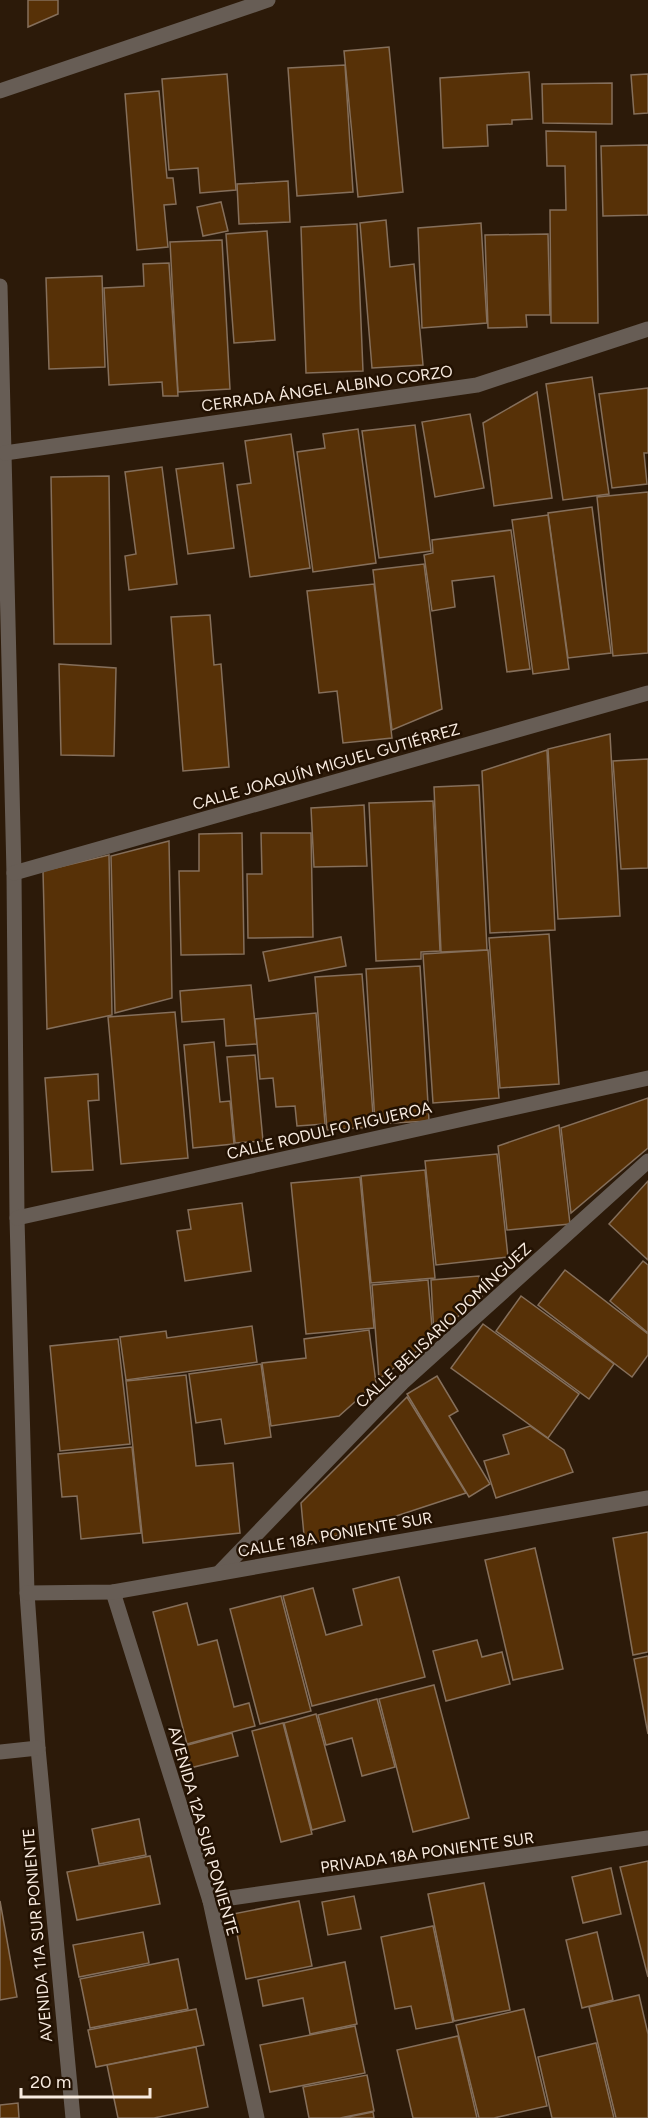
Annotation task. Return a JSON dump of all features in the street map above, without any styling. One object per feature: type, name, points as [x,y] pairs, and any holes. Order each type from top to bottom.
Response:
[{"type":"street","points":[[0,91],[268,0]]},
{"type":"street","name":"AVENIDA 11A SUR PONIENTE","points":[[0,286],[14,873],[17,1218],[27,1593],[38,1748],[73,2118]]},
{"type":"street","name":"CERRADA ÁNGEL ALBINO CORZO","points":[[5,453],[477,385],[648,328]]},
{"type":"street","name":"CALLE JOAQUÍN MIGUEL GUTIÉRREZ","points":[[14,873],[648,693]]},
{"type":"street","name":"CALLE RODULFO FIGUEROA","points":[[17,1218],[648,1078]]},
{"type":"street","name":"CALLE BELISARIO DOMÍNGUEZ","points":[[219,1573],[402,1383],[648,1161]]},
{"type":"street","name":"CALLE 18A PONIENTE SUR","points":[[27,1593],[113,1592],[648,1498]]},
{"type":"street","name":"AVENIDA 12A SUR PONIENTE","points":[[113,1592],[210,1901],[257,2118]]},
{"type":"street","points":[[0,1752],[38,1748]]},
{"type":"street","name":"PRIVADA 18A PONIENTE SUR","points":[[210,1901],[648,1838]]},
{"type":"building","points":[[28,0],[58,0],[58,14],[28,27]]},
{"type":"building","points":[[389,47],[403,192],[358,197],[344,51]]},
{"type":"building","points":[[345,65],[353,192],[297,196],[288,68]]},
{"type":"building","points":[[529,72],[532,119],[512,120],[512,124],[487,125],[488,146],[443,148],[440,78]]},
{"type":"building","points":[[227,74],[236,190],[200,193],[198,168],[169,170],[162,79]]},
{"type":"building","points":[[648,74],[648,113],[634,114],[631,75]]},
{"type":"building","points":[[612,83],[612,124],[543,123],[542,84]]},
{"type":"building","points":[[159,91],[167,178],[173,178],[176,204],[164,205],[168,247],[137,250],[125,94]]},
{"type":"building","points":[[546,131],[596,132],[598,323],[551,323],[550,210],[566,210],[565,166],[547,166]]},
{"type":"building","points":[[648,145],[648,215],[603,216],[601,146]]},
{"type":"building","points":[[288,181],[290,222],[239,224],[237,184]]},
{"type":"building","points":[[221,202],[228,231],[203,236],[197,207]]},
{"type":"building","points":[[386,220],[390,267],[414,264],[423,365],[372,368],[360,223]]},
{"type":"building","points":[[481,223],[487,323],[422,328],[418,228]]},
{"type":"building","points":[[357,224],[363,371],[306,373],[301,227]]},
{"type":"building","points":[[267,231],[275,340],[234,343],[226,234]]},
{"type":"building","points":[[548,234],[550,315],[526,315],[527,327],[488,328],[485,235]]},
{"type":"building","points":[[222,240],[230,389],[178,392],[170,242]]},
{"type":"building","points":[[169,263],[178,396],[163,396],[162,382],[109,385],[104,288],[144,286],[143,264]]},
{"type":"building","points":[[102,276],[105,367],[49,369],[46,278]]},
{"type":"building","points":[[592,377],[609,494],[563,500],[546,384]]},
{"type":"building","points":[[648,388],[648,453],[644,453],[647,484],[612,488],[599,394]]},
{"type":"building","points":[[537,392],[552,498],[494,506],[483,423]]},
{"type":"building","points":[[470,414],[484,488],[435,497],[422,422]]},
{"type":"building","points":[[415,425],[431,551],[379,558],[362,431]]},
{"type":"building","points":[[358,429],[376,563],[313,572],[297,452],[325,448],[323,434]]},
{"type":"building","points":[[291,434],[310,568],[250,577],[237,485],[251,483],[245,441]]},
{"type":"building","points":[[223,463],[234,548],[188,554],[176,469]]},
{"type":"building","points":[[162,467],[177,584],[129,590],[125,556],[136,554],[125,472]]},
{"type":"building","points":[[109,476],[111,644],[54,644],[51,477]]},
{"type":"building","points":[[648,492],[648,653],[613,656],[597,497]]},
{"type":"building","points":[[592,507],[611,653],[568,658],[548,513]]},
{"type":"building","points":[[548,515],[569,669],[533,674],[512,520]]},
{"type":"building","points":[[511,530],[530,669],[507,672],[494,576],[452,581],[455,607],[432,611],[424,555],[433,553],[432,540]]},
{"type":"building","points":[[424,564],[442,709],[392,730],[373,570]]},
{"type":"building","points":[[374,584],[392,738],[343,743],[337,691],[319,693],[307,591]]},
{"type":"building","points":[[210,615],[214,665],[221,664],[229,767],[183,771],[171,617]]},
{"type":"building","points":[[59,664],[116,668],[114,756],[61,755]]},
{"type":"building","points":[[610,734],[620,916],[558,919],[548,749]]},
{"type":"building","points":[[547,750],[555,930],[490,933],[482,771]]},
{"type":"building","points":[[648,759],[648,868],[621,869],[613,761]]},
{"type":"building","points":[[479,785],[487,950],[441,952],[434,787]]},
{"type":"building","points":[[433,801],[440,951],[421,952],[421,959],[376,961],[369,803]]},
{"type":"building","points":[[364,805],[367,866],[314,867],[311,808]]},
{"type":"building","points":[[242,833],[244,954],[181,955],[179,871],[199,871],[199,834]]},
{"type":"building","points":[[261,833],[311,833],[313,937],[248,938],[247,874],[262,874]]},
{"type":"building","points":[[169,841],[172,998],[115,1013],[111,856]]},
{"type":"building","points":[[109,855],[112,1015],[47,1029],[43,871]]},
{"type":"building","points":[[549,934],[559,1084],[500,1088],[489,938]]},
{"type":"building","points":[[341,937],[346,966],[269,981],[263,952]]},
{"type":"building","points":[[488,950],[499,1098],[433,1103],[423,954]]},
{"type":"building","points":[[420,966],[429,1121],[375,1124],[366,969]]},
{"type":"building","points":[[362,974],[374,1127],[327,1130],[315,977]]},
{"type":"building","points":[[251,985],[257,1044],[226,1046],[224,1019],[182,1022],[180,991]]},
{"type":"building","points":[[175,1012],[188,1158],[121,1164],[108,1017]]},
{"type":"building","points":[[316,1013],[325,1124],[297,1126],[295,1106],[276,1107],[273,1078],[260,1079],[255,1019]]},
{"type":"building","points":[[214,1042],[220,1102],[230,1101],[234,1144],[193,1148],[184,1045]]},
{"type":"building","points":[[255,1055],[263,1141],[235,1143],[227,1057]]},
{"type":"building","points":[[98,1074],[99,1100],[88,1101],[93,1170],[52,1172],[45,1078]]},
{"type":"building","points":[[648,1098],[648,1148],[571,1213],[561,1128]]},
{"type":"building","points":[[559,1125],[570,1224],[507,1230],[498,1146]]},
{"type":"building","points":[[497,1154],[508,1257],[436,1265],[425,1161]]},
{"type":"building","points":[[425,1170],[435,1278],[371,1283],[361,1176]]},
{"type":"building","points":[[360,1177],[374,1328],[306,1334],[291,1183]]},
{"type":"building","points":[[648,1181],[648,1260],[609,1224]]},
{"type":"building","points":[[242,1203],[251,1271],[185,1281],[177,1231],[191,1229],[188,1210]]},
{"type":"building","points":[[643,1261],[648,1265],[648,1333],[610,1301]]},
{"type":"building","points":[[565,1270],[648,1334],[648,1355],[632,1377],[538,1305]]},
{"type":"building","points":[[479,1276],[482,1297],[434,1336],[431,1280]]},
{"type":"building","points":[[428,1280],[433,1339],[379,1379],[372,1285]]},
{"type":"building","points":[[521,1296],[614,1364],[589,1399],[496,1331]]},
{"type":"building","points":[[483,1324],[579,1394],[548,1438],[451,1368]]},
{"type":"building","points":[[252,1326],[257,1362],[126,1380],[120,1337],[166,1331],[167,1338]]},
{"type":"building","points":[[369,1330],[376,1383],[339,1416],[271,1426],[262,1363],[306,1358],[304,1339]]},
{"type":"building","points":[[118,1339],[130,1444],[60,1451],[50,1346]]},
{"type":"building","points":[[261,1364],[271,1437],[225,1444],[221,1419],[196,1423],[189,1374]]},
{"type":"building","points":[[186,1375],[196,1466],[233,1463],[240,1533],[143,1543],[126,1381]]},
{"type":"building","points":[[437,1376],[458,1411],[449,1416],[490,1484],[469,1497],[407,1394]]},
{"type":"building","points":[[407,1397],[466,1493],[305,1546],[301,1503]]},
{"type":"building","points":[[530,1426],[564,1450],[573,1472],[496,1498],[484,1461],[509,1454],[503,1435]]},
{"type":"building","points":[[132,1447],[141,1533],[81,1539],[77,1496],[62,1497],[58,1454]]},
{"type":"building","points":[[648,1532],[648,1652],[633,1655],[613,1538]]},
{"type":"building","points":[[535,1548],[563,1669],[513,1680],[485,1560]]},
{"type":"building","points":[[399,1577],[425,1677],[312,1706],[283,1596],[313,1588],[326,1635],[362,1625],[353,1589]]},
{"type":"building","points":[[281,1596],[311,1711],[260,1724],[230,1609]]},
{"type":"building","points":[[187,1603],[198,1645],[217,1640],[234,1707],[249,1703],[255,1726],[187,1744],[153,1612]]},
{"type":"building","points":[[477,1640],[482,1657],[502,1652],[510,1684],[446,1701],[433,1651]]},
{"type":"building","points":[[648,1656],[648,1734],[634,1659]]},
{"type":"building","points":[[434,1685],[469,1818],[413,1832],[379,1699]]},
{"type":"building","points":[[377,1699],[395,1767],[362,1776],[352,1738],[326,1745],[318,1715]]},
{"type":"building","points":[[316,1714],[345,1821],[312,1830],[284,1723]]},
{"type":"building","points":[[283,1723],[312,1834],[281,1842],[252,1731]]},
{"type":"building","points":[[232,1733],[238,1756],[190,1768],[184,1746]]},
{"type":"building","points":[[139,1819],[146,1855],[99,1864],[92,1829]]},
{"type":"building","points":[[150,1856],[160,1904],[77,1920],[67,1872]]},
{"type":"building","points":[[648,1861],[648,1977],[620,1867]]},
{"type":"building","points":[[611,1868],[621,1914],[583,1923],[572,1877]]},
{"type":"building","points":[[484,1883],[510,2010],[454,2021],[428,1894]]},
{"type":"building","points":[[354,1896],[361,1929],[328,1935],[322,1902]]},
{"type":"building","points":[[0,1901],[17,1997],[0,2000]]},
{"type":"building","points":[[299,1901],[312,1966],[246,1979],[233,1914]]},
{"type":"building","points":[[433,1926],[453,2022],[416,2029],[411,2006],[395,2009],[381,1937]]},
{"type":"building","points":[[143,1932],[149,1963],[79,1977],[73,1945]]},
{"type":"building","points":[[597,1932],[613,2000],[582,2008],[566,1940]]},
{"type":"building","points":[[178,1959],[188,2009],[90,2028],[80,1979]]},
{"type":"building","points":[[345,1962],[357,2024],[310,2034],[303,1998],[263,2006],[258,1980]]},
{"type":"building","points":[[639,1995],[648,2034],[648,2118],[616,2118],[589,2007]]},
{"type":"building","points":[[196,2009],[204,2045],[96,2067],[88,2030]]},
{"type":"building","points":[[524,2009],[547,2106],[494,2118],[479,2118],[456,2025]]},
{"type":"building","points":[[355,2026],[365,2073],[270,2092],[260,2045]]},
{"type":"building","points":[[458,2036],[477,2118],[413,2118],[397,2050]]},
{"type":"building","points":[[596,2043],[614,2118],[552,2118],[538,2057]]},
{"type":"building","points":[[196,2047],[208,2107],[154,2118],[118,2118],[107,2065]]},
{"type":"building","points":[[367,2075],[374,2111],[340,2118],[309,2118],[303,2087]]},
{"type":"building","points":[[18,2103],[19,2118],[0,2118],[0,2105]]},
{"type":"building","points":[[373,2112],[374,2118],[343,2118]]}]
